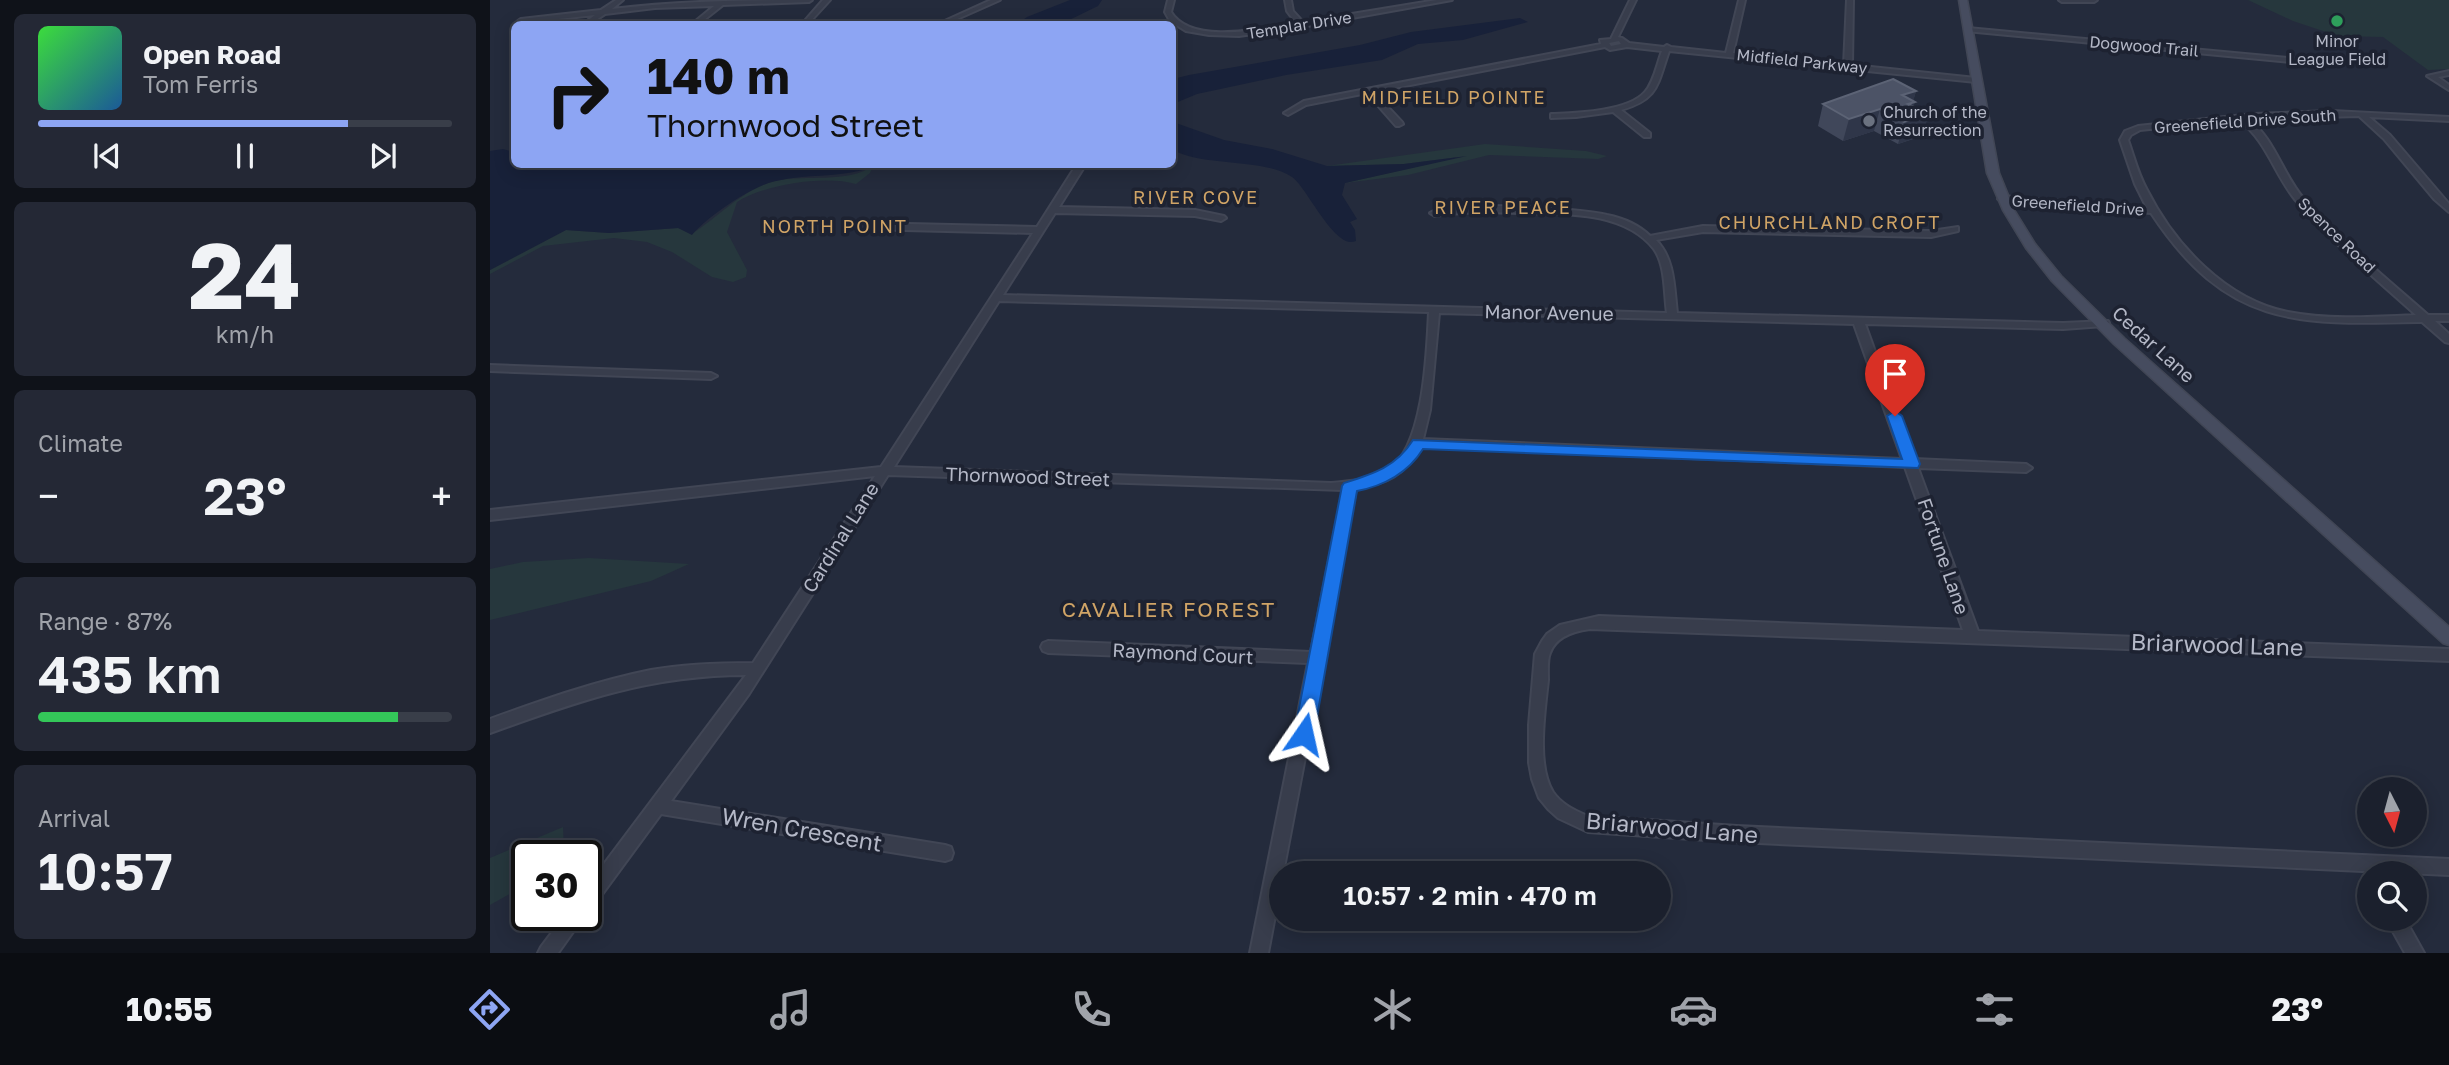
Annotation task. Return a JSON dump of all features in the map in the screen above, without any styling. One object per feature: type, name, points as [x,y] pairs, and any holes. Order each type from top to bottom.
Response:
[{"type":"main road","name":"Cedar Lane","points":[[1963,0],[1993,173],[2013,220],[2046,265],[2104,323],[2449,638]]},
{"type":"street","points":[[590,21],[620,0]]},
{"type":"street","points":[[521,21],[668,5],[809,0]]},
{"type":"street","points":[[808,21],[827,0]]},
{"type":"street","points":[[948,21],[997,0]]},
{"type":"street","points":[[1171,0],[1168,7],[1169,18],[1175,21]]},
{"type":"street","points":[[1288,0],[1290,11],[1302,26]]},
{"type":"street","points":[[1396,0],[1404,8]]},
{"type":"street","name":"Templar Drive","points":[[1186,27],[1239,34],[1302,26],[1449,0]]},
{"type":"street","points":[[1614,39],[1633,0]]},
{"type":"street","points":[[1730,54],[1742,0]]},
{"type":"street","points":[[1848,66],[1850,0]]},
{"type":"street","points":[[2062,0],[2094,0]]},
{"type":"street","points":[[699,21],[723,2]]},
{"type":"street","points":[[1176,22],[1186,27]]},
{"type":"street","points":[[1176,31],[1186,27]]},
{"type":"street","name":"Dogwood Trail","points":[[1968,30],[2321,63]]},
{"type":"street","points":[[1605,45],[1607,40],[1614,39],[1627,44]]},
{"type":"street","points":[[1287,113],[1304,103],[1368,90],[1605,45],[1617,48],[1627,44]]},
{"type":"street","name":"Midfield Parkway","points":[[1627,44],[1976,80]]},
{"type":"street","points":[[1554,116],[1633,104],[1650,93],[1667,47]]},
{"type":"street","points":[[2449,73],[2431,75],[2449,88]]},
{"type":"street","points":[[1368,90],[1399,124]]},
{"type":"street","points":[[1613,108],[1647,135]]},
{"type":"street","points":[[2362,114],[2394,140],[2417,174],[2449,209]]},
{"type":"street","name":"Greenefield Drive South","points":[[2154,211],[2141,190],[2124,140],[2128,133],[2152,126],[2242,118],[2362,114],[2449,119]]},
{"type":"street","name":"Spence Road","points":[[2242,118],[2264,136],[2280,174],[2303,203],[2449,340]]},
{"type":"street","name":"Cardinal Lane","points":[[602,881],[757,668],[1079,168]]},
{"type":"street","name":"Greenefield Drive","points":[[2002,199],[2154,211]]},
{"type":"street","points":[[1435,213],[1465,209],[1580,213],[1617,221],[1648,239],[1662,254],[1672,315]]},
{"type":"street","points":[[1051,210],[1195,213],[1221,218]]},
{"type":"street","points":[[2154,211],[2204,269],[2256,306],[2301,317],[2449,318]]},
{"type":"street","points":[[864,226],[1038,230]]},
{"type":"street","points":[[1648,239],[1703,229],[1931,234],[1955,229]]},
{"type":"street","name":"Manor Avenue","points":[[995,298],[2063,326],[2104,323]]},
{"type":"street","points":[[1434,310],[1419,443],[2026,468]]},
{"type":"street","name":"Fortune Lane","points":[[1858,320],[1972,635]]},
{"type":"street","points":[[490,368],[711,376]]},
{"type":"street","name":"Thornwood Street","points":[[490,515],[882,471],[1350,486],[1369,483],[1390,474],[1412,455],[1419,443]]},
{"type":"street","points":[[1259,953],[1319,658],[1350,486]]},
{"type":"street","name":"Briarwood Lane","points":[[2357,868],[1588,824],[1570,817],[1556,807],[1542,785],[1538,761],[1542,654],[1553,636],[1572,626],[1599,622],[2449,655]]},
{"type":"street","name":"Raymond Court","points":[[1048,647],[1319,658]]},
{"type":"street","points":[[490,726],[584,691],[646,675],[717,667],[757,668]]},
{"type":"street","name":"Wren Crescent","points":[[659,806],[945,853]]},
{"type":"street","name":"Briarwood Lane","points":[[2427,868],[2449,867]]},
{"type":"street","points":[[547,953],[564,931]]},
{"type":"street","points":[[2402,931],[2415,953]]},
{"type":"shaded area","points":[[2248,0],[2449,0],[2449,69],[2428,70],[2383,37],[2338,36],[2293,21]]},
{"type":"shaded area","points":[[1485,144],[1586,151],[1607,156],[1598,159],[1489,155],[1408,175],[1345,183],[1459,157],[1404,164],[1327,166]]},
{"type":"shaded area","points":[[872,168],[856,184],[828,180],[795,183],[763,190],[737,202],[727,232],[747,270],[746,277],[733,282],[712,277],[672,252],[647,242],[614,238],[543,246],[490,274],[490,270],[566,230],[609,233],[678,228],[693,233],[752,190],[763,185],[787,179],[838,177]]},
{"type":"shaded area","points":[[589,558],[689,564],[651,581],[490,620],[490,569],[523,562]]},
{"type":"shaded area","points":[[563,827],[564,840],[532,840]]},
{"type":"shaded area","points":[[511,849],[511,893],[490,905],[490,858]]},
{"type":"water","points":[[1070,0],[1102,0],[1098,6],[1067,21],[1021,21]]},
{"type":"water","points":[[1520,18],[1528,22],[1463,40],[1418,44],[1382,60],[1286,75],[1197,94],[1176,103],[1176,78],[1360,45],[1411,32]]},
{"type":"water","points":[[1176,123],[1224,140],[1272,149],[1327,166],[1404,164],[1467,156],[1345,183],[1342,195],[1357,219],[1350,222],[1355,230],[1356,241],[1348,242],[1330,228],[1292,177],[1266,167],[1176,151]]},
{"type":"water","points":[[503,149],[511,151],[511,168],[868,168],[766,184],[730,203],[692,235],[678,228],[609,233],[566,230],[490,270],[490,151]]},
{"type":"building","points":[[1893,79],[1916,91],[1902,95],[1915,102],[1908,104],[1929,114],[1904,122],[1880,109],[1849,119],[1823,104]]},
{"type":"place","name":"Minor League Field","points":[[2337,21]]},
{"type":"place","name":"Church of the Resurrection","points":[[1869,121]]},
{"type":"district","name":"MIDFIELD POINTE","points":[[1454,97]]},
{"type":"district","name":"RIVER COVE","points":[[1196,197]]},
{"type":"district","name":"RIVER PEACE","points":[[1503,207]]},
{"type":"district","name":"CHURCHLAND CROFT","points":[[1830,222]]},
{"type":"district","name":"NORTH POINT","points":[[835,226]]},
{"type":"district","name":"CAVALIER FOREST","points":[[1169,609]]},
{"type":"route","points":[[1304,734],[1350,486],[1369,483],[1390,474],[1412,455],[1419,443],[1531,450],[1912,464],[1895,416]]}]
